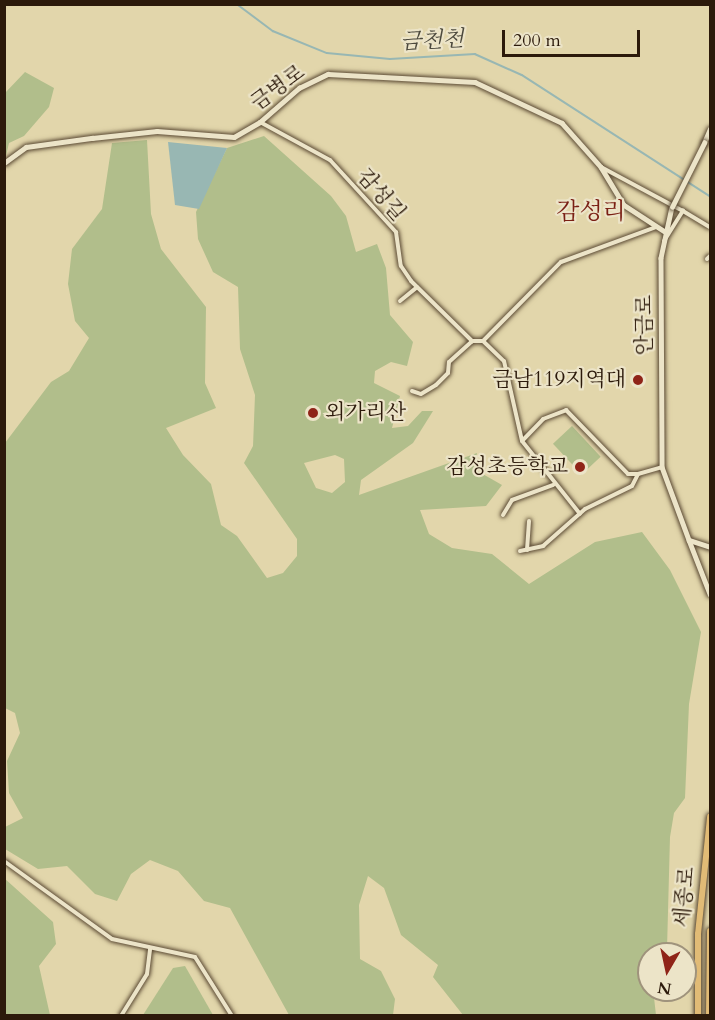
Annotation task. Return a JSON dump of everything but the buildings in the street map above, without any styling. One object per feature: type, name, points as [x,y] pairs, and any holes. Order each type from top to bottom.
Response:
[{"type":"highway","name":"세종로","points":[[698,1016],[698,934],[711,817]]},
{"type":"highway","name":"세종로","points":[[709,1016],[711,931]]},
{"type":"street","name":"금병로","points":[[4,163],[26,147],[157,131],[234,137],[260,123],[298,88],[328,74],[475,81],[562,123],[601,167],[624,205],[664,231]]},
{"type":"street","name":"감성길","points":[[260,123],[330,160],[396,232],[401,266],[417,288],[472,341]]},
{"type":"street","name":"안금로","points":[[711,129],[672,207],[664,231],[662,467],[711,594]]},
{"type":"street","points":[[601,167],[711,227]]},
{"type":"street","points":[[663,241],[674,232],[683,211]]},
{"type":"street","points":[[411,391],[421,394],[436,385],[448,373],[449,362],[472,341],[483,341],[561,262],[656,227]]},
{"type":"street","points":[[400,301],[417,288]]},
{"type":"street","points":[[483,341],[510,369],[522,441],[553,485],[580,513]]},
{"type":"street","points":[[522,441],[543,419],[566,410],[628,474],[638,474],[662,467]]},
{"type":"street","points":[[520,551],[543,546],[580,513],[623,492],[638,474]]},
{"type":"street","points":[[503,515],[512,500],[553,485]]},
{"type":"street","points":[[527,550],[529,521]]},
{"type":"street","points":[[689,540],[711,547]]},
{"type":"street","points":[[4,861],[46,896],[112,939],[195,957],[232,1016]]},
{"type":"street","points":[[121,1016],[147,974],[150,948]]},
{"type":"green space","points":[[25,72],[54,88],[49,107],[24,136],[9,143],[5,160],[5,93]]},
{"type":"green space","points":[[264,136],[331,196],[346,216],[356,252],[377,244],[386,268],[390,315],[413,342],[407,366],[391,362],[375,371],[374,383],[400,396],[392,428],[408,426],[422,411],[433,411],[413,443],[361,480],[359,495],[477,453],[474,469],[502,485],[486,506],[420,510],[429,534],[452,548],[492,554],[529,584],[595,542],[642,532],[670,570],[701,632],[689,704],[685,798],[674,813],[670,837],[667,942],[637,942],[637,1002],[655,1002],[656,1015],[463,1015],[433,977],[438,965],[401,935],[384,888],[368,876],[359,905],[360,959],[381,971],[395,999],[393,1015],[289,1015],[230,908],[204,901],[178,871],[150,860],[131,874],[117,901],[95,894],[67,866],[38,869],[5,849],[5,827],[23,818],[9,793],[7,761],[20,733],[15,713],[5,708],[5,443],[51,382],[69,371],[89,338],[75,321],[68,284],[72,249],[102,209],[112,143],[147,140],[151,214],[161,249],[206,307],[205,383],[216,408],[166,428],[183,455],[211,484],[221,525],[237,536],[267,578],[283,573],[297,556],[297,539],[244,463],[253,446],[255,395],[240,349],[238,287],[213,272],[198,239],[196,212],[227,148]],"holes":[[[335,455],[344,459],[345,482],[332,493],[316,488],[304,463]]]},
{"type":"green space","points":[[572,426],[601,457],[582,474],[553,444]]},
{"type":"green space","points":[[4,878],[53,922],[56,944],[39,966],[50,1015],[5,1015]]},
{"type":"green space","points":[[185,966],[213,1015],[143,1015],[173,968]]},
{"type":"water","points":[[168,142],[227,148],[199,209],[175,205]]},
{"type":"waterway","name":"금천천","points":[[237,4],[273,31],[327,53],[390,59],[475,54],[522,75],[710,196]]},
{"type":"place","name":"금남119지역대","points":[[638,380]]},
{"type":"place","name":"외가리산","points":[[313,413]]},
{"type":"place","name":"감성초등학교","points":[[580,467]]},
{"type":"district","name":"감성리","points":[[591,212]]}]
